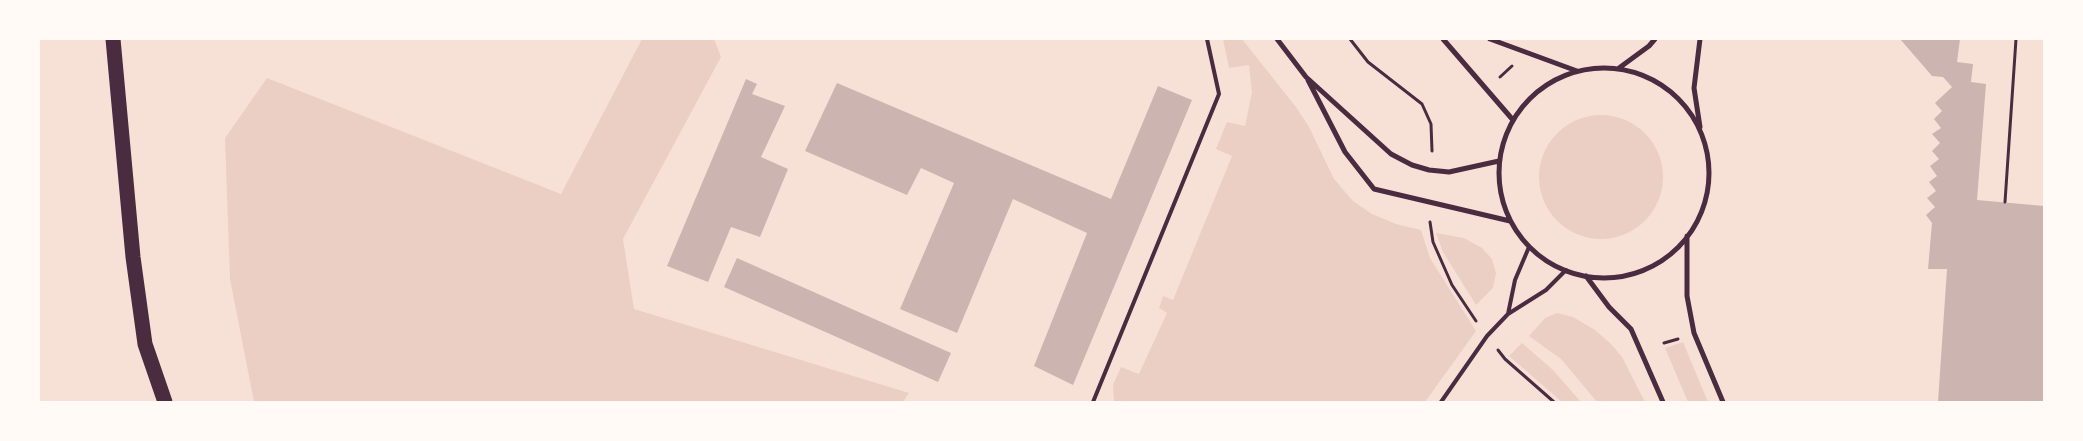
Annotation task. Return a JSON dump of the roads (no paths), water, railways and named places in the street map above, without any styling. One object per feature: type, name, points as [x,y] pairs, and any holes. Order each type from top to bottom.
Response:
[{"type":"highway","points":[[114,39],[133,257],[145,344],[164,402]]},
{"type":"street","points":[[1277,39],[1306,77],[1345,152],[1374,189],[1510,221]]},
{"type":"street","points":[[1443,39],[1513,120]]},
{"type":"street","points":[[1490,39],[1578,71]]},
{"type":"street","points":[[1618,69],[1649,46],[1655,39]]},
{"type":"street","points":[[1700,39],[1694,88],[1708,158],[1708,185],[1702,210],[1687,236],[1672,252],[1650,267],[1612,278],[1586,276],[1550,263],[1529,247],[1510,221],[1501,196],[1499,161],[1502,145],[1513,120],[1538,91],[1560,77],[1578,71],[1598,68],[1618,69],[1649,78],[1671,92],[1689,110],[1702,134]]},
{"type":"street","points":[[1306,77],[1391,154],[1412,165],[1429,170],[1449,172],[1499,161]]},
{"type":"street","points":[[1687,236],[1687,296],[1694,333],[1722,402]]},
{"type":"street","points":[[1586,276],[1609,307],[1631,329],[1663,402]]},
{"type":"lane","points":[[1092,402],[1220,94],[1207,39]]},
{"type":"lane","points":[[1508,314],[1515,280],[1529,247]]},
{"type":"lane","points":[[1441,402],[1487,336],[1508,314],[1546,290],[1566,270]]}]
